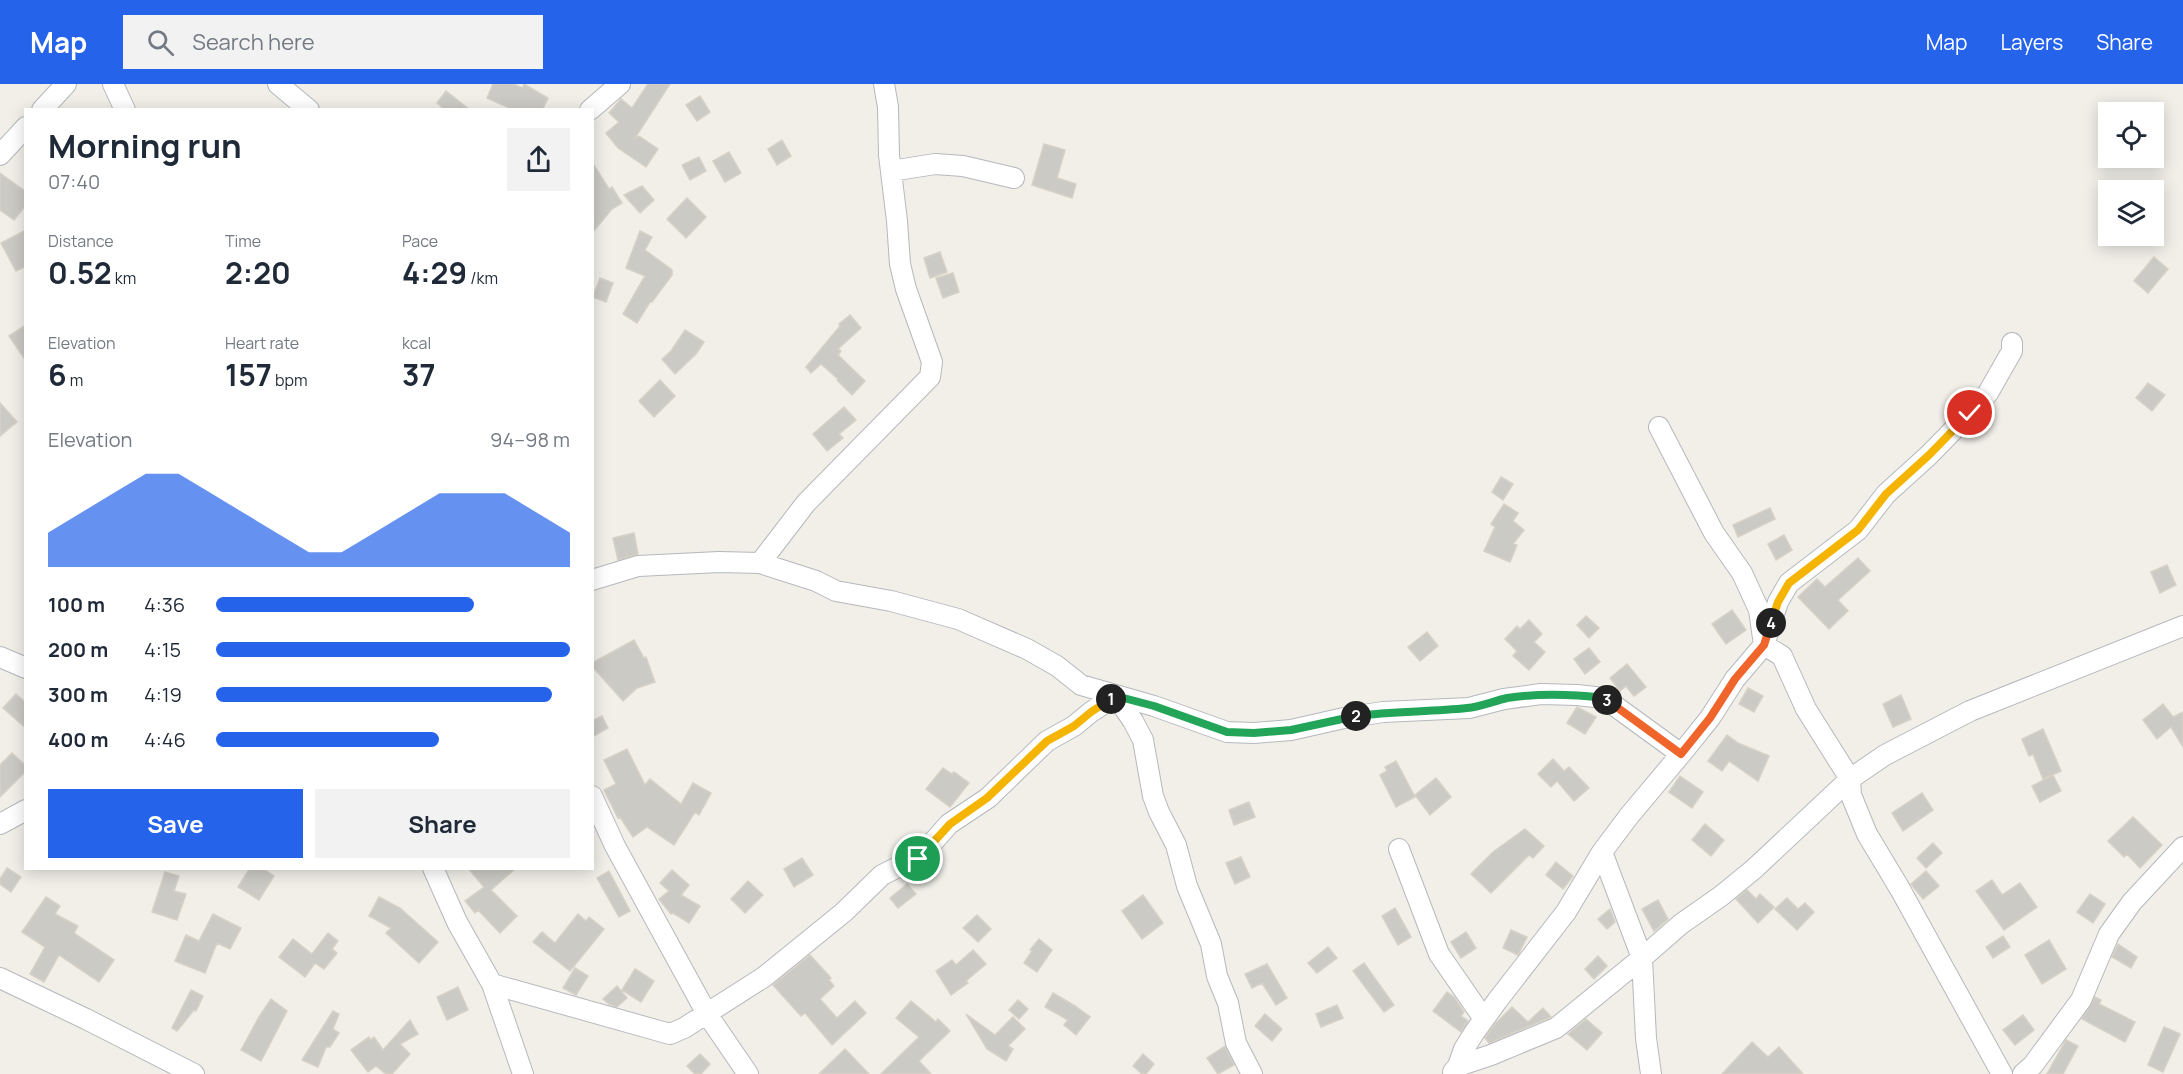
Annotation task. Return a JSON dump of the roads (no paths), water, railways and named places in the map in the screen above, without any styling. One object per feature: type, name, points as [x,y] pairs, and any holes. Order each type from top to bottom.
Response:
[{"type":"street","points":[[44,108],[66,84]]},
{"type":"street","points":[[113,84],[124,108]]},
{"type":"street","points":[[278,84],[307,108]]},
{"type":"street","points":[[592,108],[620,84]]},
{"type":"street","points":[[760,563],[806,503],[930,377],[932,362],[906,289],[900,264],[889,155],[888,107],[884,84]]},
{"type":"street","points":[[0,155],[24,130]]},
{"type":"street","points":[[891,171],[935,164],[963,166],[1014,178]]},
{"type":"street","points":[[1455,1070],[1464,1049],[1484,1019],[1566,912],[1602,852],[1710,718],[1735,679],[1764,645],[1778,602],[1789,583],[1858,530],[1886,494],[1970,413],[1988,393],[2012,351],[2012,343]]},
{"type":"street","points":[[1659,427],[1714,533],[1742,573],[1759,610],[1764,645]]},
{"type":"street","points":[[594,579],[638,566],[720,562],[760,563],[816,581],[836,591],[891,601],[958,619],[1035,653],[1057,666],[1081,685],[1154,706],[1227,732],[1254,733],[1314,726],[1344,718],[1383,712],[1469,708],[1504,699],[1541,694],[1577,695],[1604,698],[1681,754]]},
{"type":"street","points":[[1455,1070],[1556,1028],[1681,924],[1754,869],[1850,779],[1885,755],[1970,711],[2183,626]]},
{"type":"street","points":[[1764,645],[1782,656],[1806,709],[1850,779],[1851,795],[1867,834],[2002,1074]]},
{"type":"street","points":[[0,657],[24,667]]},
{"type":"street","points":[[492,984],[670,1034],[707,1014],[764,977],[844,912],[882,875],[900,866],[910,865],[918,859],[950,824],[987,798],[1047,741],[1074,726],[1116,696]]},
{"type":"street","points":[[1116,696],[1134,721],[1143,740],[1159,812],[1176,844],[1187,886],[1211,944],[1217,976],[1228,1003],[1236,1043],[1252,1074]]},
{"type":"street","points":[[594,800],[615,846],[707,1014],[748,1074]]},
{"type":"street","points":[[0,824],[24,811]]},
{"type":"street","points":[[2023,1074],[2033,1065],[2081,1000],[2109,934],[2132,902],[2183,847]]},
{"type":"street","points":[[1399,849],[1439,954],[1484,1019]]},
{"type":"street","points":[[1602,852],[1642,958],[1646,1038],[1651,1074]]},
{"type":"street","points":[[434,870],[457,922],[492,984],[524,1074]]},
{"type":"street","points":[[0,978],[194,1074]]}]
